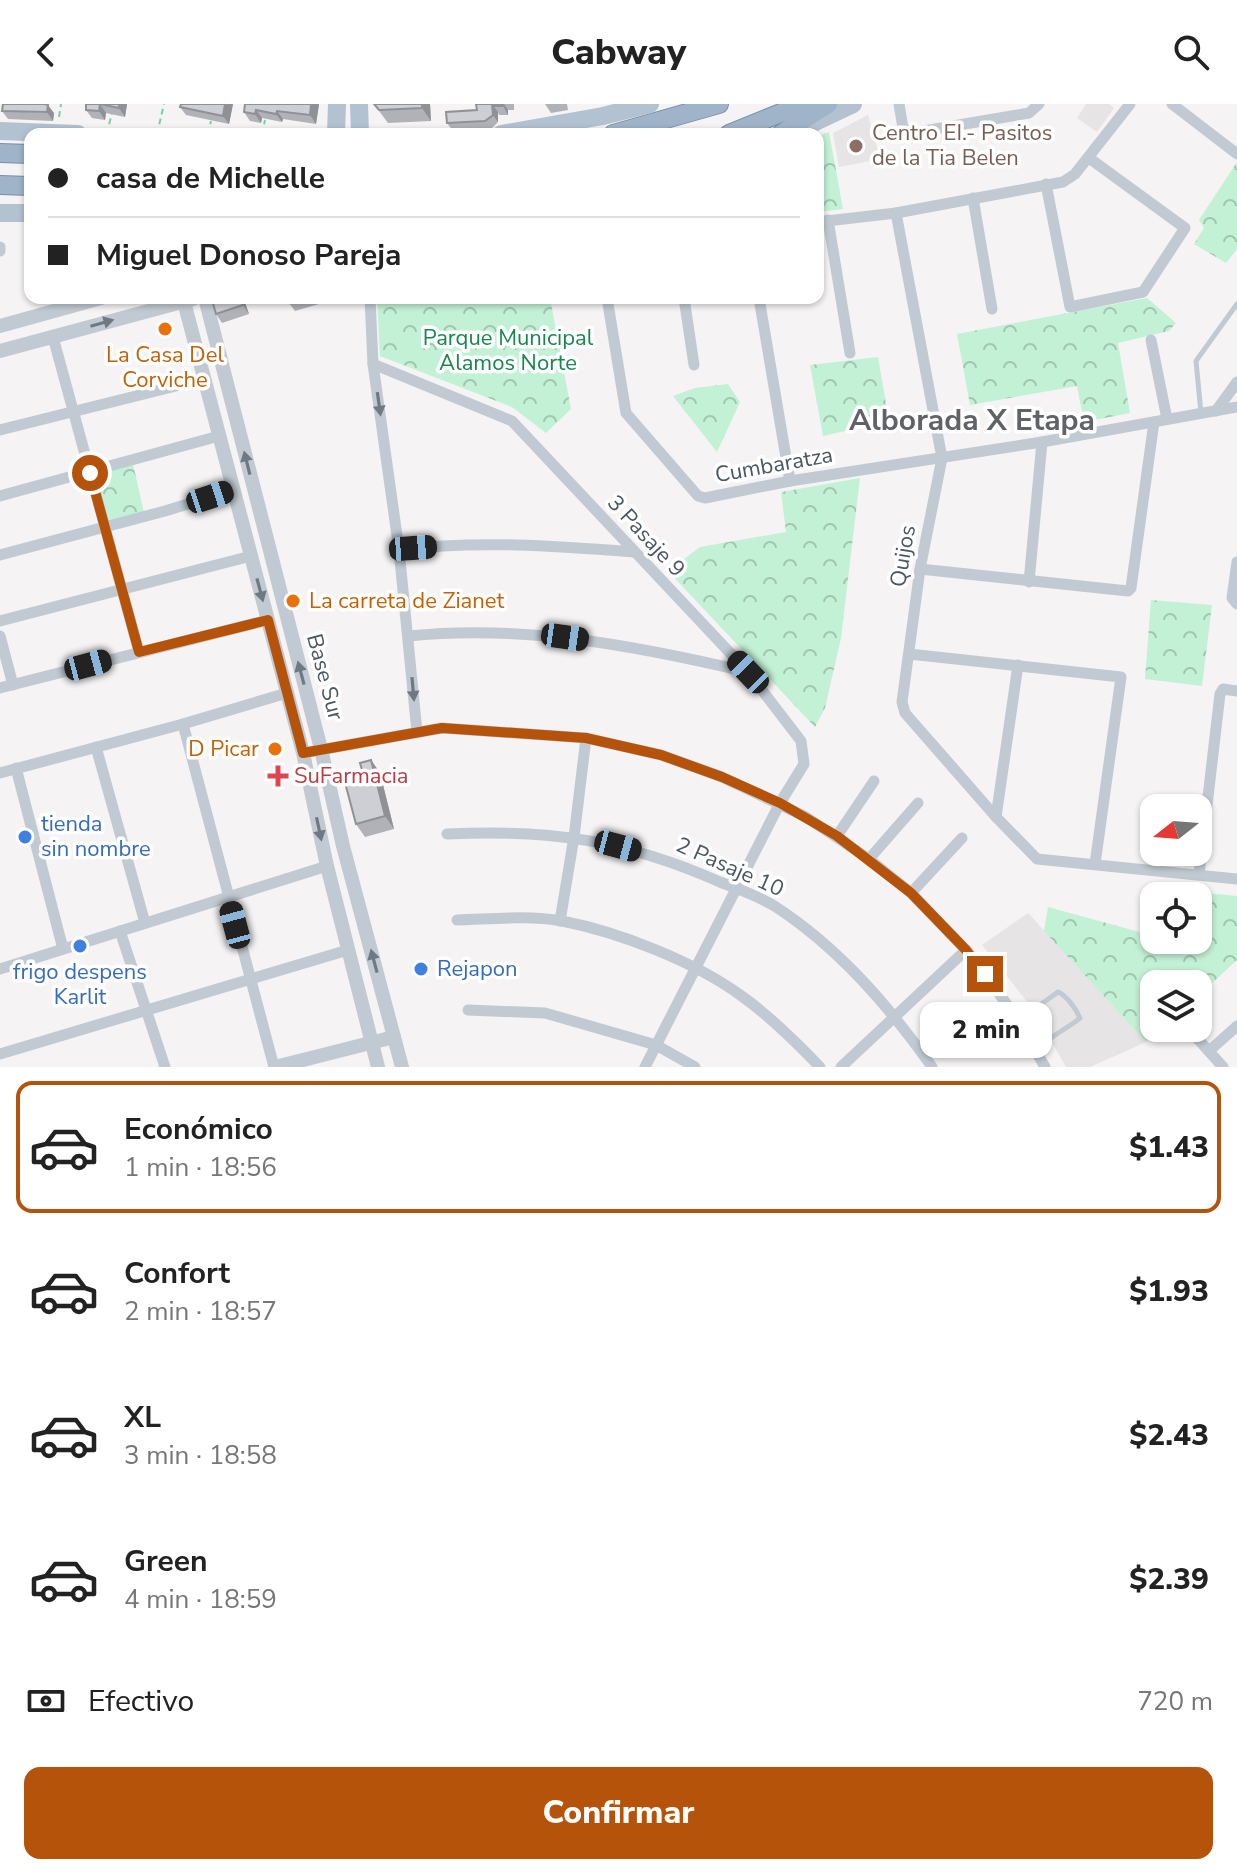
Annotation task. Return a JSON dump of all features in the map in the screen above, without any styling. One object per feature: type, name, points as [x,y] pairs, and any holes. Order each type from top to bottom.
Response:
[{"type":"highway","points":[[634,128],[719,104]]},
{"type":"highway","points":[[744,128],[803,104]]},
{"type":"highway","points":[[790,128],[828,104]]},
{"type":"highway","points":[[0,153],[24,154]]},
{"type":"highway","points":[[0,185],[24,186]]},
{"type":"main road","points":[[336,128],[337,104]]},
{"type":"main road","points":[[359,104],[360,128]]},
{"type":"main road","points":[[535,128],[650,104]]},
{"type":"main road","points":[[801,128],[853,104]]},
{"type":"main road","points":[[0,131],[24,132]]},
{"type":"main road","points":[[0,213],[24,213]]},
{"type":"street","points":[[899,104],[903,128],[912,133],[1029,113],[1039,104]]},
{"type":"street","points":[[824,221],[896,213],[1063,182],[1089,158],[1130,104]]},
{"type":"street","points":[[1172,104],[1237,154]]},
{"type":"street","points":[[1046,184],[1070,307],[1143,292],[1185,228],[1089,158]]},
{"type":"street","points":[[973,198],[992,309]]},
{"type":"street","name":"Quijos","points":[[896,213],[942,458],[920,569],[902,702],[905,713],[1037,859],[1095,864]]},
{"type":"street","points":[[824,226],[850,353]]},
{"type":"street","points":[[0,326],[79,304]]},
{"type":"street","points":[[0,351],[170,304]]},
{"type":"street","name":"Base Sur","points":[[189,304],[204,379],[303,753],[327,866],[371,1042],[373,1066]]},
{"type":"street","name":"Base Sur","points":[[207,304],[343,846],[401,1062]]},
{"type":"street","points":[[370,304],[373,364],[399,550],[417,732]]},
{"type":"street","name":"Cumbaratza","points":[[608,304],[626,413],[698,496],[705,498],[790,481],[1042,442],[1237,407]]},
{"type":"street","points":[[685,304],[694,365]]},
{"type":"street","points":[[760,304],[790,481]]},
{"type":"street","points":[[53,337],[139,652]]},
{"type":"street","points":[[1151,340],[1167,419]]},
{"type":"street","name":"3 Pasaje 9","points":[[373,364],[512,421],[748,672],[801,741],[804,764],[780,803],[645,1067]]},
{"type":"street","points":[[0,430],[204,379]]},
{"type":"street","points":[[1216,411],[1237,382]]},
{"type":"street","points":[[920,569],[1128,591],[1131,588],[1154,422]]},
{"type":"street","points":[[0,496],[219,436]]},
{"type":"street","points":[[1029,582],[1042,442]]},
{"type":"street","points":[[0,555],[233,490]]},
{"type":"street","points":[[399,550],[460,545],[517,545],[634,552]]},
{"type":"street","points":[[0,621],[251,556]]},
{"type":"street","points":[[1236,603],[1232,598],[1237,562]]},
{"type":"street","points":[[0,688],[268,620]]},
{"type":"street","points":[[409,636],[536,633],[621,646],[748,672]]},
{"type":"street","points":[[0,636],[13,685]]},
{"type":"street","points":[[909,654],[1121,677],[1095,864],[1237,879]]},
{"type":"street","points":[[996,817],[1018,665]]},
{"type":"street","points":[[1199,874],[1221,691],[1237,691]]},
{"type":"street","points":[[0,773],[287,693]]},
{"type":"street","points":[[183,724],[274,1067],[394,1037]]},
{"type":"street","points":[[303,753],[442,728],[586,738],[661,755],[722,777],[780,803],[837,836],[911,893],[966,950],[1018,1020],[1045,1067]]},
{"type":"street","points":[[560,921],[586,738]]},
{"type":"street","points":[[96,747],[145,923]]},
{"type":"street","points":[[16,768],[63,949]]},
{"type":"street","points":[[837,836],[874,781]]},
{"type":"street","points":[[869,859],[918,803]]},
{"type":"street","name":"2 Pasaje 10","points":[[447,834],[493,832],[574,837],[675,862],[773,905],[806,929],[857,974],[896,1016],[932,1067]]},
{"type":"street","points":[[911,893],[962,838]]},
{"type":"street","points":[[0,969],[327,866]]},
{"type":"street","points":[[457,920],[512,918],[560,921],[638,944],[697,969],[742,996],[788,1034],[820,1067]]},
{"type":"street","points":[[120,931],[165,1067]]},
{"type":"street","points":[[0,1054],[348,950]]},
{"type":"street","points":[[841,1067],[966,950]]},
{"type":"street","points":[[468,1010],[545,1013],[656,1045],[695,1067]]},
{"type":"street","points":[[1209,1051],[1237,1026]]},
{"type":"street","points":[[1201,1042],[1223,1067]]},
{"type":"street","points":[[373,1066],[401,1062]]},
{"type":"lane","points":[[1201,413],[1196,361],[1237,304]]},
{"type":"lane","points":[[1018,1020],[1058,992],[1079,1014],[1080,1018],[1075,1022],[1034,1049]]},
{"type":"path","points":[[108,128],[113,104]]},
{"type":"path","points":[[158,128],[164,104]]},
{"type":"path","points":[[263,128],[266,116]]},
{"type":"path","points":[[210,128],[212,119]]},
{"type":"shaded area","points":[[1086,104],[1109,104],[1114,108],[1097,132],[1077,118]]},
{"type":"shaded area","name":"Centro EI.- Pasitos de la Tia Belen","points":[[868,115],[880,159],[839,167],[833,133]]},
{"type":"shaded area","points":[[1028,913],[1140,1035],[1140,1042],[1146,1042],[1090,1067],[1066,1067],[1032,1008],[982,945]]},
{"type":"green space","points":[[829,132],[843,209],[824,211],[824,134]]},
{"type":"green space","points":[[1237,162],[1237,249],[1226,263],[1194,244],[1204,228],[1199,220]]},
{"type":"green space","points":[[1147,298],[1176,323],[1169,331],[1118,343],[1130,413],[1084,422],[1077,386],[970,405],[957,334]]},
{"type":"green space","name":"Parque Municipal Alamos Norte","points":[[377,304],[551,304],[571,409],[546,433],[512,407],[380,356]]},
{"type":"green space","points":[[878,357],[889,421],[823,436],[810,365]]},
{"type":"green space","points":[[728,384],[740,402],[717,452],[673,396],[695,388]]},
{"type":"green space","points":[[133,464],[145,517],[108,525],[94,472]]},
{"type":"green space","points":[[860,478],[841,638],[825,708],[815,727],[668,571],[700,547],[786,532],[781,492]]},
{"type":"green space","points":[[1151,600],[1212,605],[1202,686],[1145,679]]},
{"type":"green space","points":[[1212,894],[1237,896],[1237,960],[1212,983],[1212,970],[1140,970],[1140,1035],[1044,931],[1048,907],[1140,932],[1140,954],[1212,954]]},
{"type":"building","points":[[3,104],[48,105],[47,112],[2,111]]},
{"type":"building","points":[[86,104],[100,104],[99,111],[86,110]]},
{"type":"building","points":[[181,104],[225,104],[223,116],[180,107]]},
{"type":"building","points":[[245,104],[311,104],[310,115],[256,110],[255,114],[244,112]]},
{"type":"building","points":[[374,104],[422,104],[422,108],[379,110]]},
{"type":"building","points":[[476,104],[492,104],[493,115],[485,121],[447,123],[446,112],[477,110]]},
{"type":"building","points":[[213,304],[243,305],[216,314]]},
{"type":"building","points":[[371,760],[385,816],[356,824],[343,775],[362,770],[360,763]]},
{"type":"place","name":"Centro EI.- Pasitos de la Tia Belen","points":[[856,146]]},
{"type":"place","name":"La Casa Del Corviche","points":[[165,329]]},
{"type":"place","name":"La carreta de Zianet","points":[[293,601]]},
{"type":"place","name":"D Picar","points":[[275,749]]},
{"type":"place","name":"SuFarmacia","points":[[278,776]]},
{"type":"place","name":"tienda sin nombre","points":[[25,837]]},
{"type":"place","name":"frigo despens Karlit","points":[[80,946]]},
{"type":"place","name":"Rejapon","points":[[421,969]]},
{"type":"district","name":"Alborada X Etapa","points":[[972,420]]},
{"type":"route","points":[[90,473],[139,652],[268,620],[303,753],[442,728],[586,738],[661,755],[722,777],[780,803],[837,836],[911,893],[985,974]]}]
